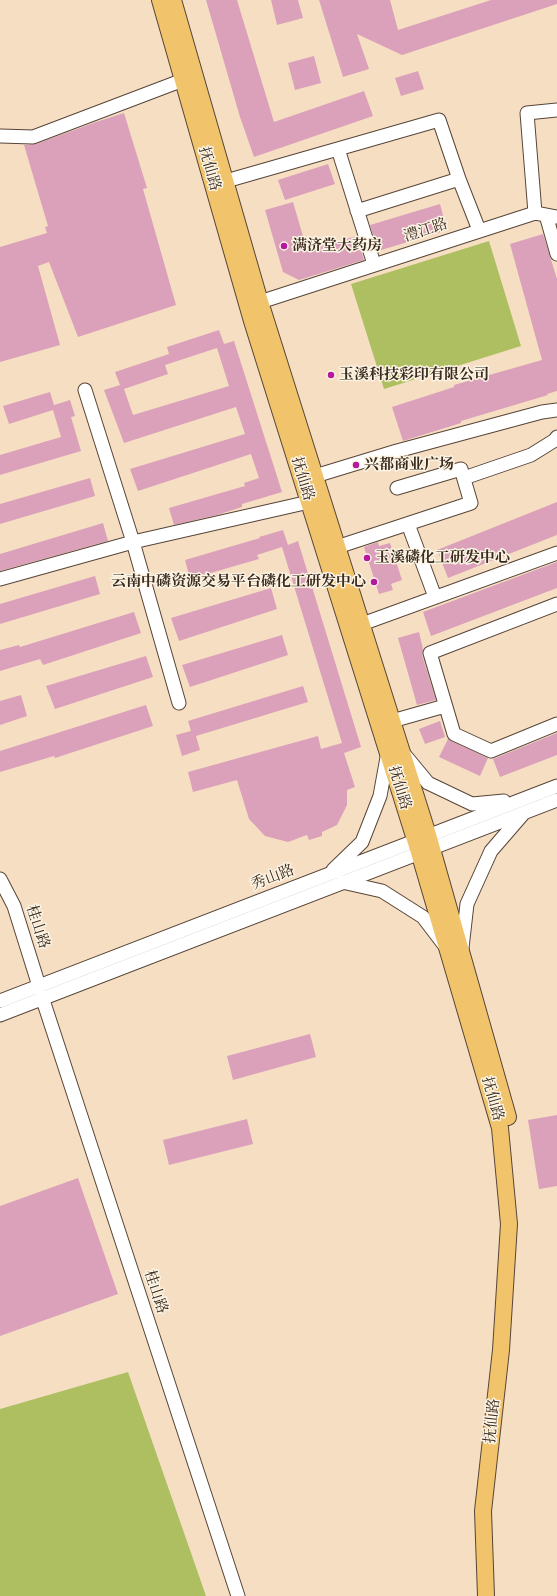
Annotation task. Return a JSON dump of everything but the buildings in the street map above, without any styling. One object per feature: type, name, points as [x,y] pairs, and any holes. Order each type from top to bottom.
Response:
[{"type":"main road","name":"抚仙路","points":[[160,0],[226,181],[260,302],[392,721],[395,752]]},
{"type":"main road","name":"抚仙路","points":[[173,0],[189,78],[252,321],[309,502],[395,752],[424,844],[455,951],[511,1126],[520,1224],[512,1351],[494,1511],[497,1596]]},
{"type":"main road","name":"抚仙路","points":[[455,951],[500,1128],[509,1224],[501,1350],[483,1511],[486,1596]]},
{"type":"street","points":[[0,136],[33,137],[189,78]]},
{"type":"street","points":[[557,110],[527,113],[546,215],[557,254]]},
{"type":"street","points":[[226,181],[439,120],[459,179],[479,230]]},
{"type":"street","points":[[338,150],[374,264]]},
{"type":"street","points":[[357,211],[459,179]]},
{"type":"street","name":"澧江路","points":[[260,302],[479,230],[546,215]]},
{"type":"street","points":[[85,390],[133,542],[180,703]]},
{"type":"street","points":[[315,476],[404,449],[542,412],[557,410]]},
{"type":"street","points":[[464,478],[531,455],[556,440]]},
{"type":"street","points":[[337,547],[471,503],[461,469],[397,488]]},
{"type":"street","points":[[0,579],[133,542],[309,502]]},
{"type":"street","points":[[408,524],[436,597]]},
{"type":"street","points":[[362,624],[557,553]]},
{"type":"street","points":[[557,604],[430,653],[454,734],[491,751],[557,724]]},
{"type":"street","points":[[392,721],[445,706]]},
{"type":"street","points":[[329,874],[362,842],[395,752],[428,783],[472,804],[518,800]]},
{"type":"street","name":"秀山路","points":[[0,1001],[40,992],[342,882],[518,800],[557,786]]},
{"type":"street","name":"秀山路","points":[[0,1015],[40,992],[329,874],[525,812],[557,800]]},
{"type":"street","points":[[455,951],[467,904],[491,851],[525,812]]},
{"type":"street","name":"桂山路","points":[[0,879],[14,906],[40,992],[238,1596]]},
{"type":"street","points":[[342,882],[382,892],[423,917],[455,951]]},
{"type":"green space","points":[[489,241],[521,346],[384,389],[351,284]]},
{"type":"green space","points":[[128,1372],[206,1596],[0,1596],[0,1409]]},
{"type":"place","name":"满济堂大药房","points":[[284,246]]},
{"type":"place","name":"玉溪科技彩印有限公司","points":[[331,375]]},
{"type":"place","name":"兴都商业广场","points":[[356,465]]},
{"type":"place","name":"玉溪磷化工研发中心","points":[[367,558]]},
{"type":"place","name":"云南中磷资源交易平台磷化工研发中心","points":[[374,582]]}]
